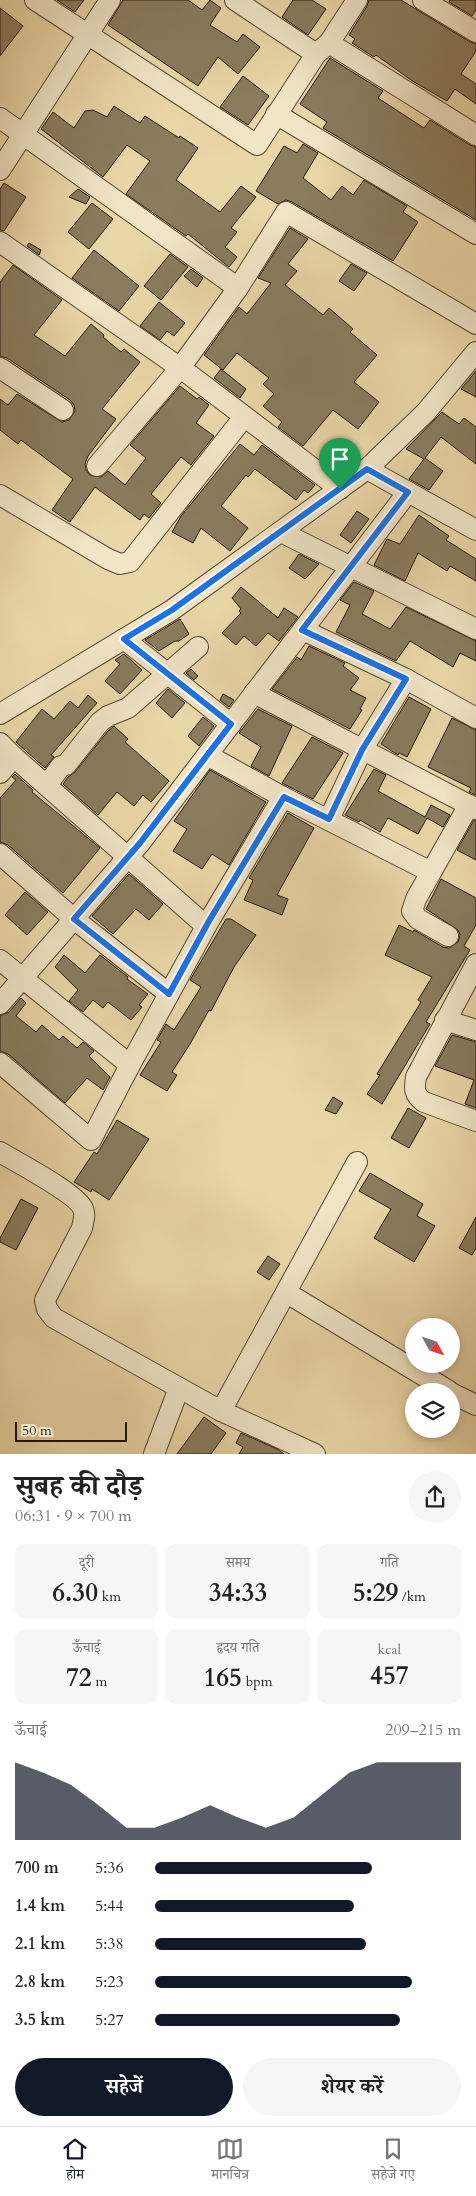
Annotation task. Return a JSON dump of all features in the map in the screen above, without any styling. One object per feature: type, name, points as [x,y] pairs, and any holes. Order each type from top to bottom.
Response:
[{"type":"street","points":[[35,0],[257,145],[276,114],[356,0]]},
{"type":"street","points":[[0,170],[22,133],[110,0]]},
{"type":"street","points":[[234,0],[476,135]]},
{"type":"street","points":[[423,0],[476,32]]},
{"type":"street","points":[[276,114],[476,234]]},
{"type":"street","points":[[0,118],[238,288]]},
{"type":"street","points":[[97,466],[180,368],[238,288],[286,212],[476,324]]},
{"type":"street","points":[[0,242],[180,368],[340,489]]},
{"type":"street","points":[[0,714],[172,610],[367,469],[426,412],[476,352]]},
{"type":"street","points":[[0,368],[63,410]]},
{"type":"street","points":[[0,495],[108,559],[120,564],[130,562],[244,417]]},
{"type":"street","points":[[367,469],[476,530]]},
{"type":"street","points":[[0,1004],[127,858],[408,492]]},
{"type":"street","points":[[280,532],[476,629]]},
{"type":"street","points":[[302,630],[406,679],[476,718]]},
{"type":"street","points":[[124,639],[231,724]]},
{"type":"street","points":[[47,785],[61,766],[66,765],[82,748],[86,738],[100,722],[108,716],[128,708],[198,647]]},
{"type":"street","points":[[329,819],[362,750],[406,679]]},
{"type":"street","points":[[254,693],[472,807],[431,872],[412,910],[418,919],[448,936]]},
{"type":"street","points":[[0,773],[7,750],[206,926]]},
{"type":"street","points":[[207,755],[284,797],[431,872]]},
{"type":"street","points":[[0,1063],[91,1140],[206,926],[284,797]]},
{"type":"street","points":[[0,854],[74,919],[169,994]]},
{"type":"street","points":[[0,960],[130,1065]]},
{"type":"street","points":[[476,964],[416,1077],[414,1088],[417,1097],[424,1102],[476,1121]]},
{"type":"street","points":[[446,1020],[476,1030]]},
{"type":"street","points":[[0,1152],[76,1199],[83,1208],[82,1228],[45,1300],[49,1313],[54,1318],[221,1411],[315,1454]]},
{"type":"street","points":[[221,1411],[357,1162]]},
{"type":"street","points":[[286,1293],[435,1383]]},
{"type":"street","points":[[154,1454],[179,1388]]},
{"type":"street","points":[[460,1397],[476,1405]]},
{"type":"building","points":[[57,0],[84,0],[75,12]]},
{"type":"building","points":[[123,0],[188,0],[202,10],[210,0],[221,8],[210,25],[237,42],[243,34],[260,47],[238,74],[218,57],[198,86],[108,25]]},
{"type":"building","points":[[293,0],[312,0],[326,9],[308,35],[282,17]]},
{"type":"building","points":[[369,0],[401,0],[476,44],[476,51],[461,74],[476,84],[476,104],[455,89],[447,101],[414,82],[376,55],[374,57],[352,43],[355,39],[349,35]]},
{"type":"building","points":[[450,0],[476,0],[476,10],[472,16],[449,2]]},
{"type":"building","points":[[0,8],[23,26],[0,56]]},
{"type":"building","points":[[330,58],[383,91],[378,98],[424,128],[430,120],[476,147],[476,220],[323,128],[327,122],[300,104]]},
{"type":"building","points":[[243,76],[269,96],[248,125],[220,107]]},
{"type":"building","points":[[114,106],[140,123],[145,116],[198,148],[176,180],[220,212],[241,186],[256,197],[231,228],[237,232],[225,247],[237,257],[229,267],[188,234],[186,236],[126,194],[150,161],[127,145],[103,177],[41,129],[53,112],[74,128],[85,111],[93,110],[107,117]]},
{"type":"building","points":[[303,144],[318,153],[303,178],[331,200],[342,186],[353,195],[364,180],[407,206],[403,212],[418,222],[393,261],[292,202],[286,200],[278,204],[256,191],[284,146],[297,153]]},
{"type":"building","points":[[4,183],[26,197],[4,231],[0,230],[0,189]]},
{"type":"building","points":[[78,189],[90,197],[86,204],[69,197]]},
{"type":"building","points":[[92,203],[113,219],[89,249],[68,232]]},
{"type":"building","points":[[290,228],[308,239],[288,264],[297,271],[285,285],[323,315],[329,308],[353,329],[350,332],[377,355],[354,382],[379,402],[358,429],[333,410],[303,446],[278,427],[282,422],[263,406],[274,394],[263,384],[269,378],[237,353],[223,370],[204,355],[239,307],[247,314],[271,283],[258,278]]},
{"type":"building","points":[[29,243],[41,250],[39,255],[27,246]]},
{"type":"building","points":[[94,250],[139,286],[119,311],[72,278]]},
{"type":"building","points":[[170,254],[188,267],[161,300],[144,286]]},
{"type":"building","points":[[351,264],[367,273],[354,291],[339,281]]},
{"type":"building","points":[[13,265],[62,300],[34,335],[65,356],[91,324],[121,352],[124,349],[140,362],[102,409],[116,419],[88,456],[85,464],[86,470],[90,475],[101,477],[108,471],[125,485],[146,458],[130,445],[180,386],[197,399],[199,397],[209,405],[196,423],[214,436],[191,465],[181,457],[151,494],[161,503],[149,518],[144,514],[140,520],[95,487],[70,522],[52,510],[73,479],[21,440],[18,444],[0,430],[0,399],[8,405],[17,394],[62,422],[69,420],[75,411],[74,405],[70,400],[7,358],[0,356],[0,282]]},
{"type":"building","points":[[191,269],[203,278],[197,287],[184,276]]},
{"type":"building","points":[[159,302],[185,323],[174,336],[167,331],[160,340],[140,326]]},
{"type":"building","points":[[221,369],[246,389],[240,398],[214,378]]},
{"type":"building","points":[[476,371],[476,397],[461,389]]},
{"type":"building","points":[[442,412],[459,424],[464,418],[476,427],[476,464],[441,437],[425,458],[443,471],[429,490],[409,479],[424,459],[406,449]]},
{"type":"building","points":[[240,444],[254,455],[262,445],[315,485],[308,493],[304,490],[296,500],[255,469],[248,477],[246,475],[221,506],[248,528],[230,551],[201,528],[193,543],[172,532],[181,516]]},
{"type":"building","points":[[357,511],[369,519],[351,543],[340,535]]},
{"type":"building","points":[[419,515],[449,536],[446,540],[476,559],[476,581],[450,566],[447,571],[418,553],[405,581],[374,565],[387,539],[400,544]]},
{"type":"building","points":[[299,554],[319,564],[305,579],[289,568]]},
{"type":"building","points":[[354,582],[374,591],[362,614],[390,629],[406,607],[476,641],[476,661],[460,653],[453,667],[410,641],[396,661],[336,632],[350,605],[340,600]]},
{"type":"building","points":[[241,587],[278,618],[284,608],[298,617],[279,641],[268,633],[256,646],[244,636],[236,645],[222,633],[241,613],[239,611],[241,609],[232,598]]},
{"type":"building","points":[[180,619],[189,634],[179,641],[175,641],[159,651],[145,640]]},
{"type":"building","points":[[309,646],[345,663],[343,666],[359,678],[350,690],[366,698],[360,709],[362,710],[350,729],[272,689],[297,657],[301,660]]},
{"type":"building","points":[[124,654],[142,670],[120,694],[105,681],[120,664],[115,660]]},
{"type":"building","points":[[191,669],[198,676],[194,680],[186,673]]},
{"type":"building","points":[[168,689],[185,703],[172,718],[156,703]]},
{"type":"building","points":[[223,694],[234,700],[229,707],[220,700]]},
{"type":"building","points":[[88,695],[97,703],[51,755],[54,757],[45,768],[16,742],[42,709],[54,719],[70,701],[78,708]]},
{"type":"building","points":[[409,697],[431,709],[407,757],[399,753],[398,755],[381,744]]},
{"type":"building","points":[[258,709],[292,726],[269,776],[251,766],[261,747],[239,733]]},
{"type":"building","points":[[203,717],[214,726],[199,746],[188,736]]},
{"type":"building","points":[[452,718],[476,730],[476,795],[469,792],[471,788],[428,767]]},
{"type":"building","points":[[114,726],[128,739],[125,742],[169,781],[151,802],[143,795],[134,806],[117,792],[98,815],[63,784]]},
{"type":"building","points":[[312,737],[343,753],[313,799],[282,783]]},
{"type":"building","points":[[374,769],[386,775],[378,791],[425,817],[431,805],[450,815],[443,827],[427,818],[418,834],[388,818],[380,832],[360,820],[359,822],[345,815]]},
{"type":"building","points":[[210,770],[266,802],[229,865],[212,854],[202,869],[173,851],[187,829],[174,821]]},
{"type":"building","points":[[15,774],[33,790],[32,792],[100,848],[63,893],[8,845],[0,842],[0,798],[16,780],[12,777]]},
{"type":"building","points":[[288,813],[314,828],[277,895],[288,899],[282,915],[244,900],[253,880],[249,878]]},
{"type":"building","points":[[474,820],[476,821],[476,860],[457,850]]},
{"type":"building","points":[[129,874],[163,904],[149,920],[136,909],[113,934],[92,916]]},
{"type":"building","points":[[441,879],[476,898],[476,925],[464,946],[470,950],[426,1022],[430,1024],[382,1104],[367,1094],[380,1075],[377,1074],[421,1002],[418,1000],[432,977],[385,955],[399,925],[413,932],[414,930],[443,947],[449,948],[458,942],[460,935],[458,930],[426,909]]},
{"type":"building","points":[[25,892],[48,912],[27,935],[5,915]]},
{"type":"building","points":[[226,919],[231,919],[256,935],[234,967],[211,1011],[209,1010],[172,1072],[177,1075],[167,1091],[140,1075],[161,1042],[157,1040],[166,1024],[174,1030],[201,987],[190,980]]},
{"type":"building","points":[[64,955],[85,973],[100,955],[128,977],[127,979],[148,994],[139,1005],[142,1007],[131,1020],[108,1002],[103,1008],[93,1000],[83,1012],[69,1001],[78,990],[55,967]]},
{"type":"building","points":[[21,998],[26,1003],[16,1016],[36,1032],[42,1025],[59,1040],[63,1036],[77,1048],[83,1042],[94,1051],[89,1056],[110,1077],[103,1090],[87,1078],[65,1103],[8,1054],[0,1051],[0,1016],[9,1012]]},
{"type":"building","points":[[452,1035],[476,1042],[476,1108],[465,1104],[474,1080],[435,1066]]},
{"type":"building","points":[[333,1097],[343,1103],[336,1114],[325,1110]]},
{"type":"building","points":[[408,1108],[426,1118],[409,1148],[391,1138]]},
{"type":"building","points":[[117,1120],[149,1139],[109,1200],[92,1189],[91,1192],[74,1182],[94,1152],[97,1154]]},
{"type":"building","points":[[370,1173],[423,1204],[417,1216],[435,1226],[414,1262],[374,1238],[391,1209],[359,1191]]},
{"type":"building","points":[[21,1199],[38,1208],[16,1250],[0,1242],[0,1238]]},
{"type":"building","points":[[476,1217],[476,1248],[472,1255],[459,1248]]},
{"type":"building","points":[[268,1256],[280,1264],[269,1280],[257,1272]]},
{"type":"building","points":[[204,1417],[226,1433],[211,1454],[177,1454]]},
{"type":"building","points":[[241,1433],[284,1454],[239,1454],[243,1447],[236,1443]]},
{"type":"route","points":[[367,469],[408,492],[302,630],[406,679],[362,750],[329,819],[284,797],[209,921],[169,994],[74,919],[140,843],[231,724],[124,639],[172,610],[340,489],[367,469]]}]
